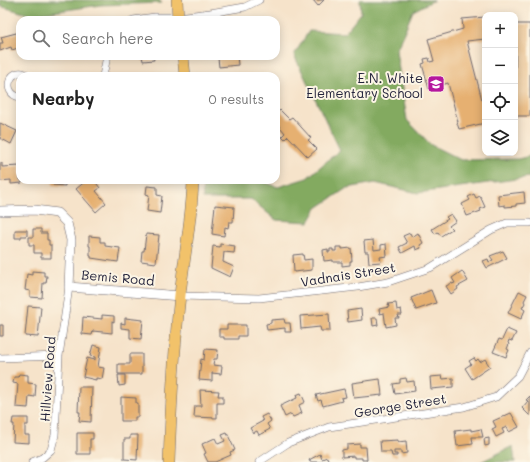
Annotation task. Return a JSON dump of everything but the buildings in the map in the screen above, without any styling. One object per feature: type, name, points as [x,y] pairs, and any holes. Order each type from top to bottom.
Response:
[{"type":"main road","points":[[177,0],[178,16]]},
{"type":"main road","points":[[183,60],[185,72]]},
{"type":"main road","points":[[169,462],[171,405],[180,296],[193,184]]},
{"type":"street","points":[[190,16],[245,7],[259,0]]},
{"type":"street","points":[[104,72],[106,60]]},
{"type":"street","points":[[16,74],[11,76],[8,83],[9,91],[16,97]]},
{"type":"street","name":"Bemis Road","points":[[0,212],[35,210],[57,213],[68,223],[71,240],[69,286],[180,296]]},
{"type":"street","name":"Vadnais Street","points":[[180,296],[259,298],[358,287],[388,282],[430,268],[491,230],[507,223],[530,223]]},
{"type":"street","name":"Hillview Road","points":[[32,462],[42,458],[51,450],[55,435],[59,356],[69,286]]},
{"type":"street","name":"George Street","points":[[259,462],[288,443],[330,427],[458,408],[496,397],[518,376],[530,353]]},
{"type":"street","points":[[0,358],[59,356]]},
{"type":"green space","points":[[0,0],[159,0],[162,3],[101,5],[31,15],[0,6]]},
{"type":"green space","points":[[360,0],[434,0],[413,11],[396,51],[407,120],[431,145],[461,160],[518,159],[530,156],[530,177],[418,193],[375,183],[347,188],[317,208],[309,222],[276,220],[251,199],[203,199],[202,184],[269,184],[278,187],[307,178],[340,150],[294,55],[309,31],[345,33],[361,13]]},
{"type":"green space","points":[[513,446],[515,462],[481,462]]},
{"type":"place","name":"E.N. White Elementary School","points":[[436,84]]}]
